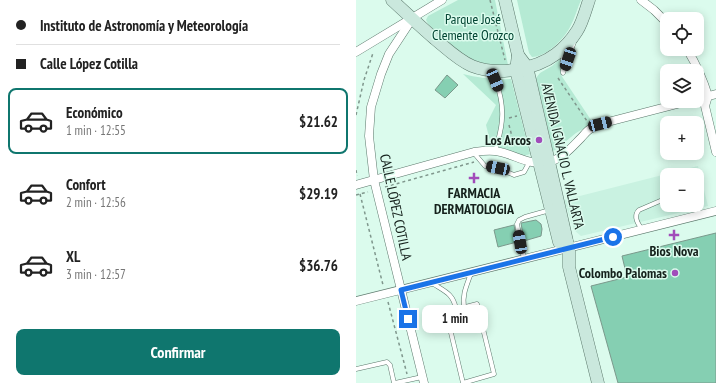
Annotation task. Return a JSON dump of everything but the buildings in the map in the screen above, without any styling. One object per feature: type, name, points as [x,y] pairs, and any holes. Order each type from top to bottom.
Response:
[{"type":"main road","points":[[392,0],[452,54],[472,65],[491,71],[521,68],[546,60],[557,53],[566,45],[578,30],[589,0]]},
{"type":"main road","name":"AVENIDA IGNACIO L. VALLARTA","points":[[506,0],[551,210],[565,249]]},
{"type":"main road","name":"AVENIDA IGNACIO L. VALLARTA","points":[[540,162],[565,249],[598,383]]},
{"type":"street","points":[[356,52],[442,0]]},
{"type":"street","points":[[641,0],[660,16]]},
{"type":"street","name":"CALLE LÓPEZ COTILLA","points":[[412,18],[389,54],[381,74],[371,107],[369,136],[374,180],[423,380]]},
{"type":"street","points":[[692,56],[702,78],[716,101]]},
{"type":"street","points":[[712,95],[705,106],[716,152]]},
{"type":"street","points":[[357,185],[485,150],[509,154],[520,159],[540,162],[558,158],[566,153],[591,128],[600,124],[662,108]]},
{"type":"street","points":[[356,301],[716,212]]},
{"type":"lane","points":[[566,45],[563,59],[563,73],[578,30]]},
{"type":"lane","points":[[491,71],[499,90],[502,110],[501,131],[495,151]]},
{"type":"lane","points":[[474,152],[485,166],[498,168],[514,175],[524,172],[540,162]]},
{"type":"lane","points":[[643,230],[637,221],[637,213],[639,210],[660,201]]},
{"type":"lane","points":[[524,260],[518,220],[551,210]]},
{"type":"lane","points":[[464,307],[462,298],[472,273]]},
{"type":"lane","points":[[431,283],[450,295],[455,301],[456,309]]},
{"type":"lane","points":[[477,304],[494,374],[463,383],[446,312],[464,307],[477,304]]},
{"type":"lane","points":[[356,369],[387,362],[390,365],[394,383],[409,380],[423,380]]},
{"type":"path","points":[[356,115],[364,80],[377,40]]},
{"type":"path","points":[[558,78],[591,128]]},
{"type":"path","points":[[356,170],[357,185],[409,380]]},
{"type":"shaded area","points":[[660,176],[660,212],[683,212],[581,236],[574,230],[564,200]]},
{"type":"shaded area","points":[[704,190],[708,206],[704,207]]},
{"type":"green space","name":"Parque José Clemente Orozco","points":[[458,0],[495,0],[508,65],[500,66],[475,62],[462,55],[428,24],[426,20],[428,16]]},
{"type":"green space","points":[[517,0],[581,0],[572,24],[564,37],[549,51],[532,57],[529,53]]},
{"type":"green space","points":[[560,59],[561,75],[593,123],[576,133],[553,151],[536,78],[540,73]]},
{"type":"green space","points":[[463,74],[475,77],[511,79],[530,154],[524,156],[491,145],[486,125],[496,105]]},
{"type":"place","name":"Los Arcos","points":[[539,140]]},
{"type":"place","name":"FARMACIA DERMATOLOGIA","points":[[474,178]]},
{"type":"place","name":"Bios Nova","points":[[674,235]]},
{"type":"place","name":"Colombo Palomas","points":[[675,273]]},
{"type":"route","points":[[408,319],[401,290],[613,237]]}]
